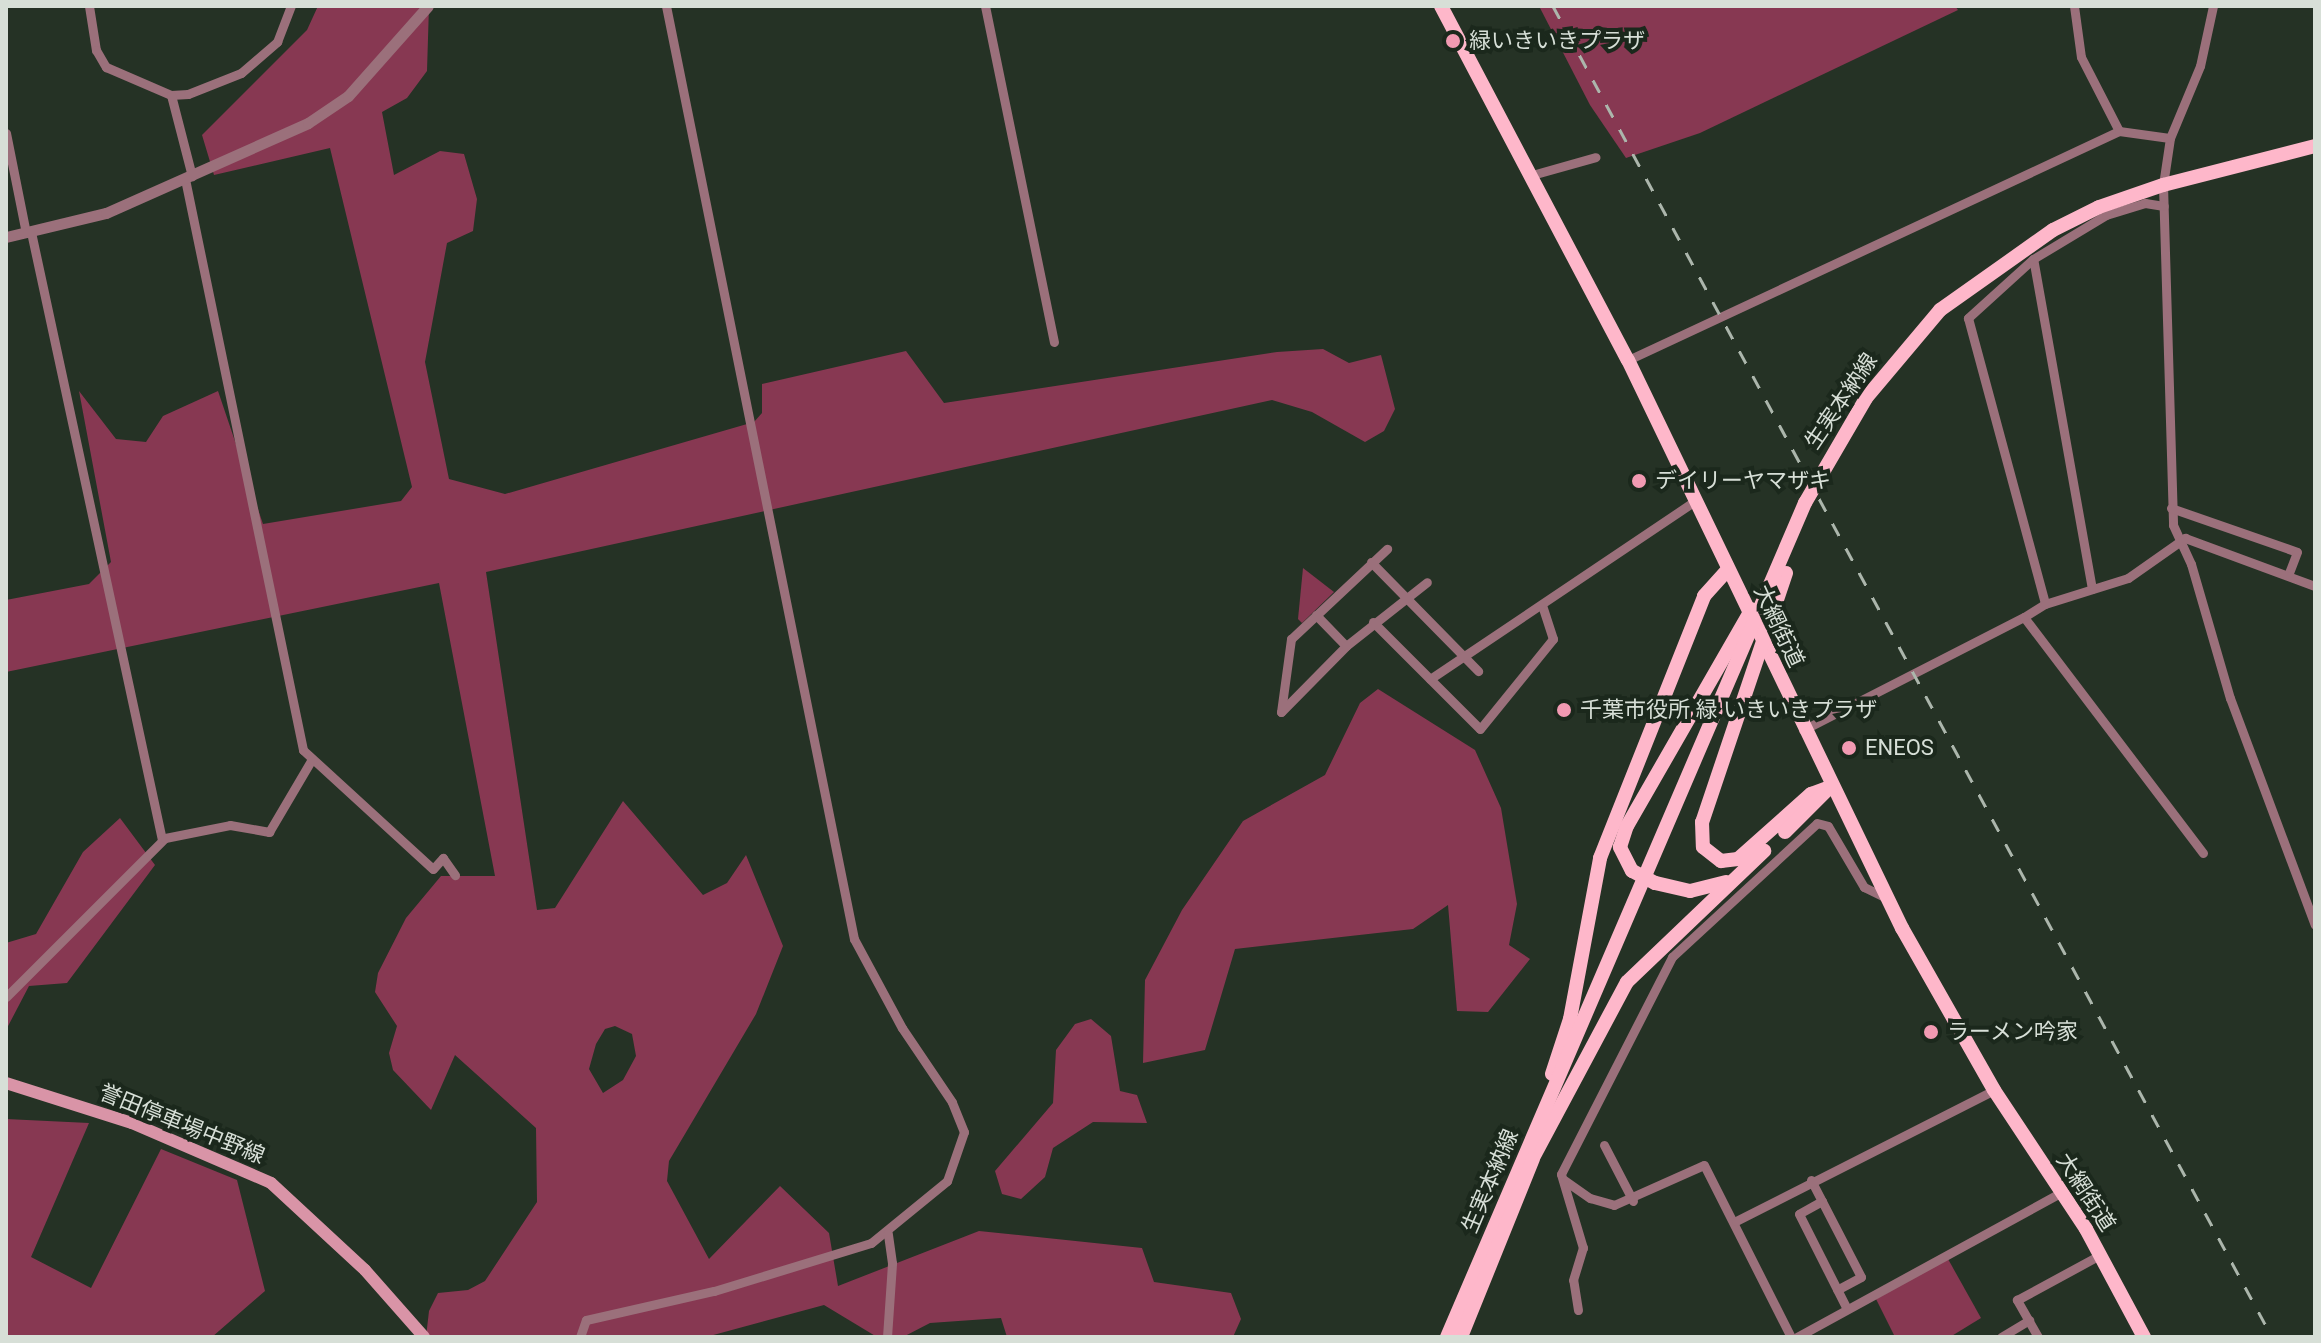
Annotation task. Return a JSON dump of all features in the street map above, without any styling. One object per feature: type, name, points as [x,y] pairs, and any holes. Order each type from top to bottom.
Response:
[{"type":"main road","name":"大網街道","points":[[1441,6],[1628,360],[1830,787],[1887,898],[1994,1090],[2062,1192],[2144,1337]]},
{"type":"main road","name":"生実本納線","points":[[1461,1337],[1530,1155],[1653,863],[1735,655],[1835,445],[1888,368],[1940,310],[2008,258],[2099,207],[2163,185],[2315,146]]},
{"type":"main road","points":[[1830,787],[1811,794],[1747,854],[1729,861],[1708,854],[1701,841],[1702,822],[1751,677],[1835,445]]},
{"type":"main road","points":[[1530,1155],[1570,1019],[1582,931],[1600,858],[1704,596],[1728,569]]},
{"type":"main road","points":[[1731,880],[1690,891],[1669,888],[1632,871],[1620,847],[1627,826],[1735,655]]},
{"type":"main road","points":[[1530,1155],[1627,982],[1830,787]]},
{"type":"main road","name":"誉田停車場中野線","points":[[6,1083],[132,1123],[271,1183],[365,1270],[424,1337]]},
{"type":"main road","name":"生実本納線","points":[[1447,1337],[1530,1155]]},
{"type":"street","points":[[89,6],[96,50],[106,67],[171,95],[188,94],[241,73],[277,42],[291,6]]},
{"type":"street","points":[[6,237],[106,213],[329,111],[428,6]]},
{"type":"street","points":[[580,1337],[586,1320],[714,1291],[857,1248],[888,1233],[947,1181],[964,1132],[952,1102],[902,1028],[854,939],[666,6]]},
{"type":"street","points":[[985,6],[1054,342]]},
{"type":"street","points":[[2074,6],[2081,57],[2119,131]]},
{"type":"street","points":[[2213,6],[2200,66],[2170,138],[2163,185],[2171,508],[2177,541],[2191,564],[2230,698],[2315,925]]},
{"type":"street","points":[[171,95],[266,589],[303,750],[433,869],[443,858],[455,875]]},
{"type":"street","points":[[1628,360],[2119,131],[2170,138]]},
{"type":"street","points":[[6,133],[162,840]]},
{"type":"street","points":[[1532,175],[1596,157]]},
{"type":"street","points":[[2045,604],[1968,318],[2033,259],[2106,215],[2145,203],[2164,206]]},
{"type":"street","points":[[2033,259],[2092,589]]},
{"type":"street","points":[[1430,679],[1695,501]]},
{"type":"street","points":[[2171,508],[2297,552],[2288,575]]},
{"type":"street","points":[[1803,730],[2045,604],[2128,578],[2185,538],[2315,586]]},
{"type":"street","points":[[1387,549],[1291,639],[1281,712],[1346,646],[1427,582]]},
{"type":"street","points":[[1371,562],[1478,671]]},
{"type":"street","points":[[1373,622],[1480,729],[1553,639],[1542,605]]},
{"type":"street","points":[[1316,615],[1346,646]]},
{"type":"street","points":[[2024,617],[2203,853]]},
{"type":"street","points":[[6,997],[162,840],[230,825],[269,832],[312,759]]},
{"type":"street","points":[[1578,1310],[1569,1282],[1583,1248],[1563,1179],[1672,957],[1810,826],[1828,826],[1864,887],[1887,898]]},
{"type":"street","points":[[1736,1221],[1811,1180],[1994,1090]]},
{"type":"street","points":[[1604,1145],[1633,1201]]},
{"type":"street","points":[[1563,1179],[1604,1203],[1633,1201],[1704,1165],[1794,1337],[2062,1192]]},
{"type":"street","points":[[1811,1180],[1861,1277],[1837,1290]]},
{"type":"street","points":[[1822,1201],[1799,1214],[1847,1309]]},
{"type":"street","points":[[887,1337],[892,1263],[888,1233]]},
{"type":"street","points":[[2038,1337],[2017,1300],[2100,1255]]},
{"type":"street","points":[[2001,1337],[2029,1320]]},
{"type":"shaded area","points":[[318,6],[429,6],[427,71],[407,98],[382,112],[394,175],[440,151],[464,154],[477,199],[473,231],[447,243],[425,362],[449,479],[505,494],[754,422],[762,413],[762,384],[906,351],[944,403],[1277,352],[1323,349],[1349,363],[1381,355],[1395,409],[1384,431],[1365,442],[1312,412],[1272,400],[486,572],[537,910],[555,908],[623,801],[703,895],[727,883],[746,855],[783,946],[756,1014],[669,1161],[667,1181],[709,1259],[780,1186],[829,1233],[838,1286],[979,1231],[1142,1248],[1154,1282],[1231,1293],[1241,1319],[1233,1337],[1007,1337],[1001,1318],[930,1323],[903,1337],[877,1337],[824,1305],[706,1337],[426,1337],[429,1311],[438,1293],[468,1290],[485,1281],[537,1202],[536,1128],[455,1055],[431,1110],[393,1070],[389,1053],[397,1026],[375,992],[378,973],[406,918],[441,876],[495,876],[439,583],[6,672],[6,600],[89,584],[111,562],[79,391],[116,439],[146,442],[163,416],[218,391],[263,524],[401,501],[412,487],[330,148],[214,175],[202,135],[307,30]],"holes":[[[615,1026],[632,1034],[636,1056],[623,1080],[603,1093],[589,1069],[596,1044],[605,1029]]]},
{"type":"shaded area","points":[[1539,6],[1955,6],[1958,10],[1700,133],[1626,158],[1590,105]]},
{"type":"shaded area","points":[[1303,568],[1334,592],[1302,623],[1298,619]]},
{"type":"shaded area","points":[[1378,689],[1475,750],[1501,808],[1517,904],[1509,945],[1530,959],[1488,1012],[1457,1011],[1448,905],[1413,929],[1235,949],[1205,1050],[1143,1063],[1145,980],[1182,910],[1243,821],[1325,775],[1360,703]]},
{"type":"shaded area","points":[[120,818],[155,865],[67,983],[29,986],[6,1030],[6,943],[36,934],[83,852]]},
{"type":"shaded area","points":[[1091,1019],[1111,1036],[1120,1091],[1137,1095],[1147,1123],[1093,1122],[1053,1148],[1045,1177],[1021,1199],[1002,1194],[995,1171],[1053,1103],[1056,1050],[1075,1024]]},
{"type":"shaded area","points":[[6,1119],[89,1123],[31,1257],[91,1288],[161,1149],[237,1180],[265,1291],[212,1337],[6,1337]]},
{"type":"shaded area","points":[[1948,1259],[1981,1318],[1950,1337],[1895,1337],[1876,1299]]},
{"type":"railway","points":[[1553,6],[2272,1337]]},
{"type":"place","name":"緑いきいきプラザ","points":[[1453,41]]},
{"type":"place","name":"デイリーヤマザキ","points":[[1639,481]]},
{"type":"place","name":"千葉市役所 緑 いきいきプラザ","points":[[1564,710]]},
{"type":"place","name":"ENEOS","points":[[1849,748]]},
{"type":"place","name":"ラーメン吟家","points":[[1931,1032]]}]
